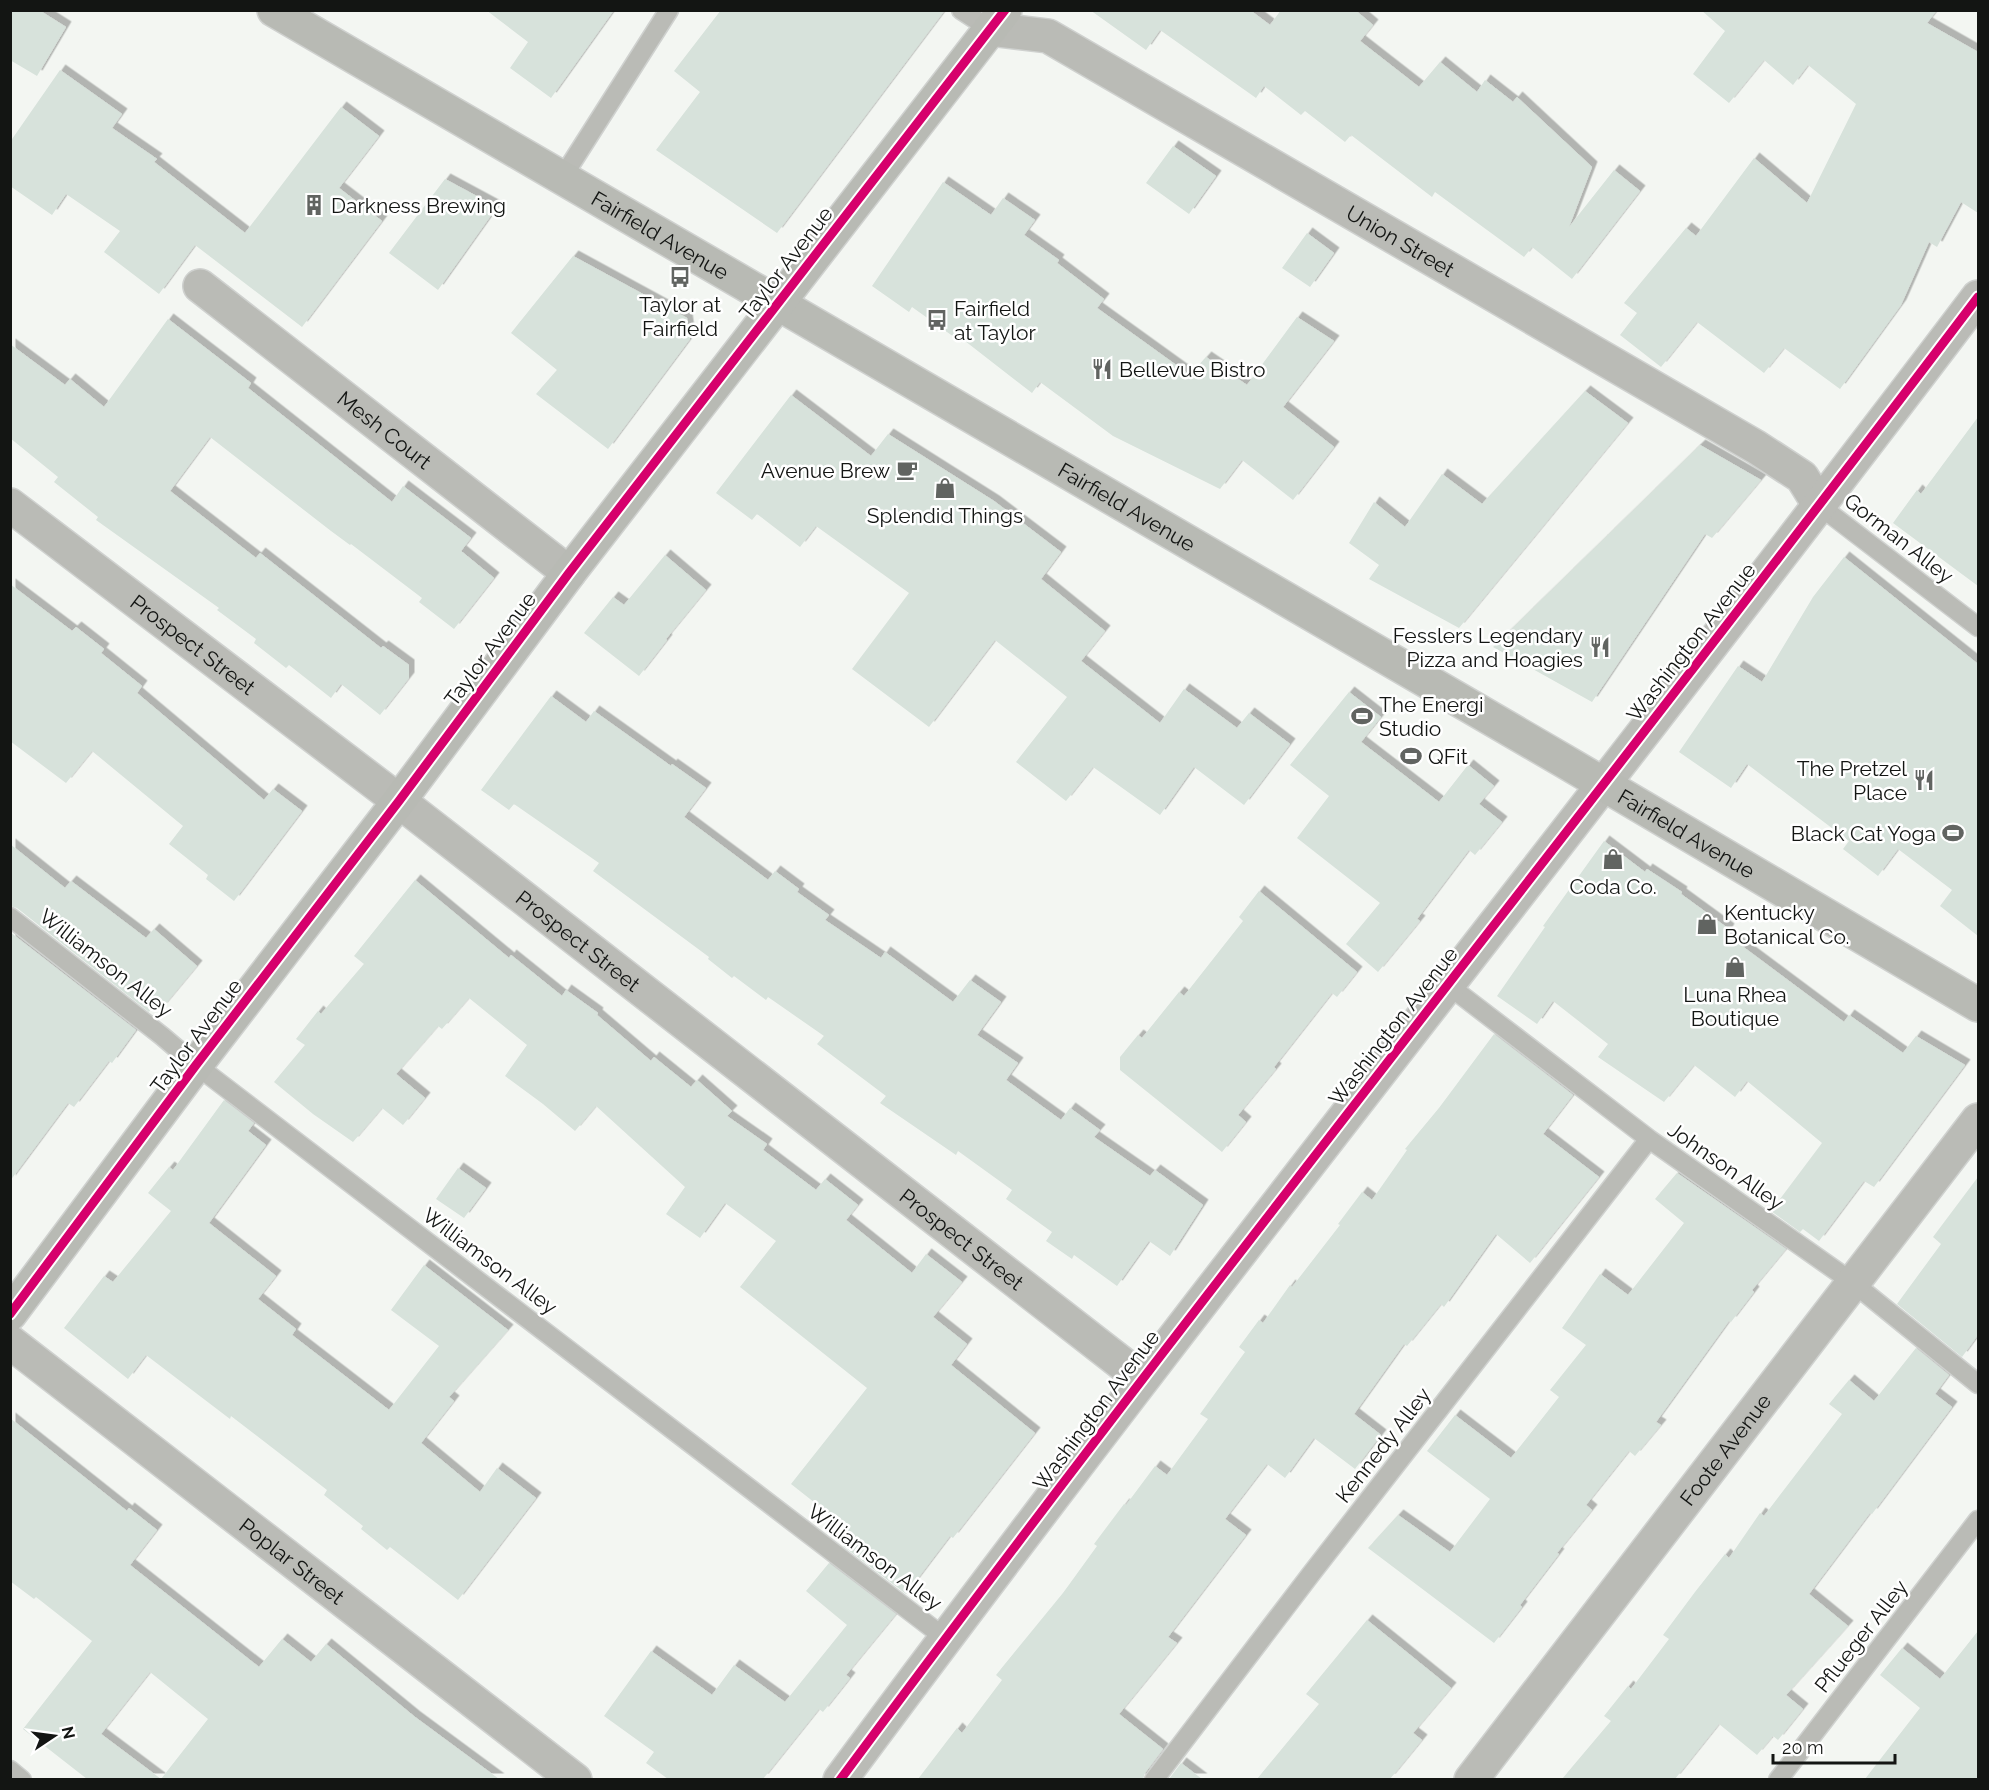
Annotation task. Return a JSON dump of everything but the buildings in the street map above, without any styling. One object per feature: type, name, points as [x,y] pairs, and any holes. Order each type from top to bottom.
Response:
[{"type":"main road","name":"Fairfield Avenue","points":[[274,10],[1554,755],[1978,1005]]},
{"type":"main road","name":"Taylor Avenue","points":[[10,1314],[569,573],[998,20]]},
{"type":"street","name":"Union Street","points":[[998,20],[1048,36],[1756,447],[1802,477],[1821,506]]},
{"type":"street","name":"Mesh Court","points":[[200,286],[569,573]]},
{"type":"street","name":"Washington Avenue","points":[[840,1779],[1142,1379],[1821,506],[1978,297]]},
{"type":"street","name":"Prospect Street","points":[[10,505],[399,801],[1142,1379]]},
{"type":"street","name":"Foote Avenue","points":[[1472,1779],[1978,1120]]},
{"type":"street","name":"Poplar Street","points":[[10,1342],[575,1779]]},
{"type":"lane","points":[[562,178],[669,10]]},
{"type":"lane","name":"Union Street","points":[[962,10],[998,20]]},
{"type":"lane","name":"Gorman Alley","points":[[1821,506],[1978,627]]},
{"type":"lane","name":"Williamson Alley","points":[[10,917],[196,1065],[945,1638]]},
{"type":"lane","name":"Johnson Alley","points":[[1448,985],[1649,1139],[1852,1282],[1978,1384]]},
{"type":"lane","name":"Kennedy Alley","points":[[1155,1779],[1304,1583],[1649,1139]]},
{"type":"lane","name":"Pflueger Alley","points":[[1778,1779],[1978,1520]]},
{"type":"lane","points":[[10,1770],[22,1779]]},
{"type":"cycle path","points":[[10,1314],[569,573],[1005,10]]},
{"type":"cycle path","points":[[840,1780],[1121,1407],[1694,668],[1978,297]]},
{"type":"place","name":"Darkness Brewing","points":[[314,205]]},
{"type":"place","name":"Taylor at Fairfield","points":[[680,277]]},
{"type":"place","name":"Fairfield at Taylor","points":[[937,320]]},
{"type":"place","name":"Bellevue Bistro","points":[[1102,369]]},
{"type":"place","name":"Avenue Brew","points":[[907,470]]},
{"type":"place","name":"Splendid Things","points":[[945,488]]},
{"type":"place","name":"Fesslers Legendary Pizza and Hoagies","points":[[1600,647]]},
{"type":"place","name":"The Energi Studio","points":[[1362,716]]},
{"type":"place","name":"QFit","points":[[1411,756]]},
{"type":"place","name":"The Pretzel Place","points":[[1924,780]]},
{"type":"place","name":"Black Cat Yoga","points":[[1953,833]]},
{"type":"place","name":"Coda Co.","points":[[1613,859]]},
{"type":"place","name":"Kentucky Botanical Co.","points":[[1707,924]]},
{"type":"place","name":"Luna Rhea Boutique","points":[[1735,967]]}]
